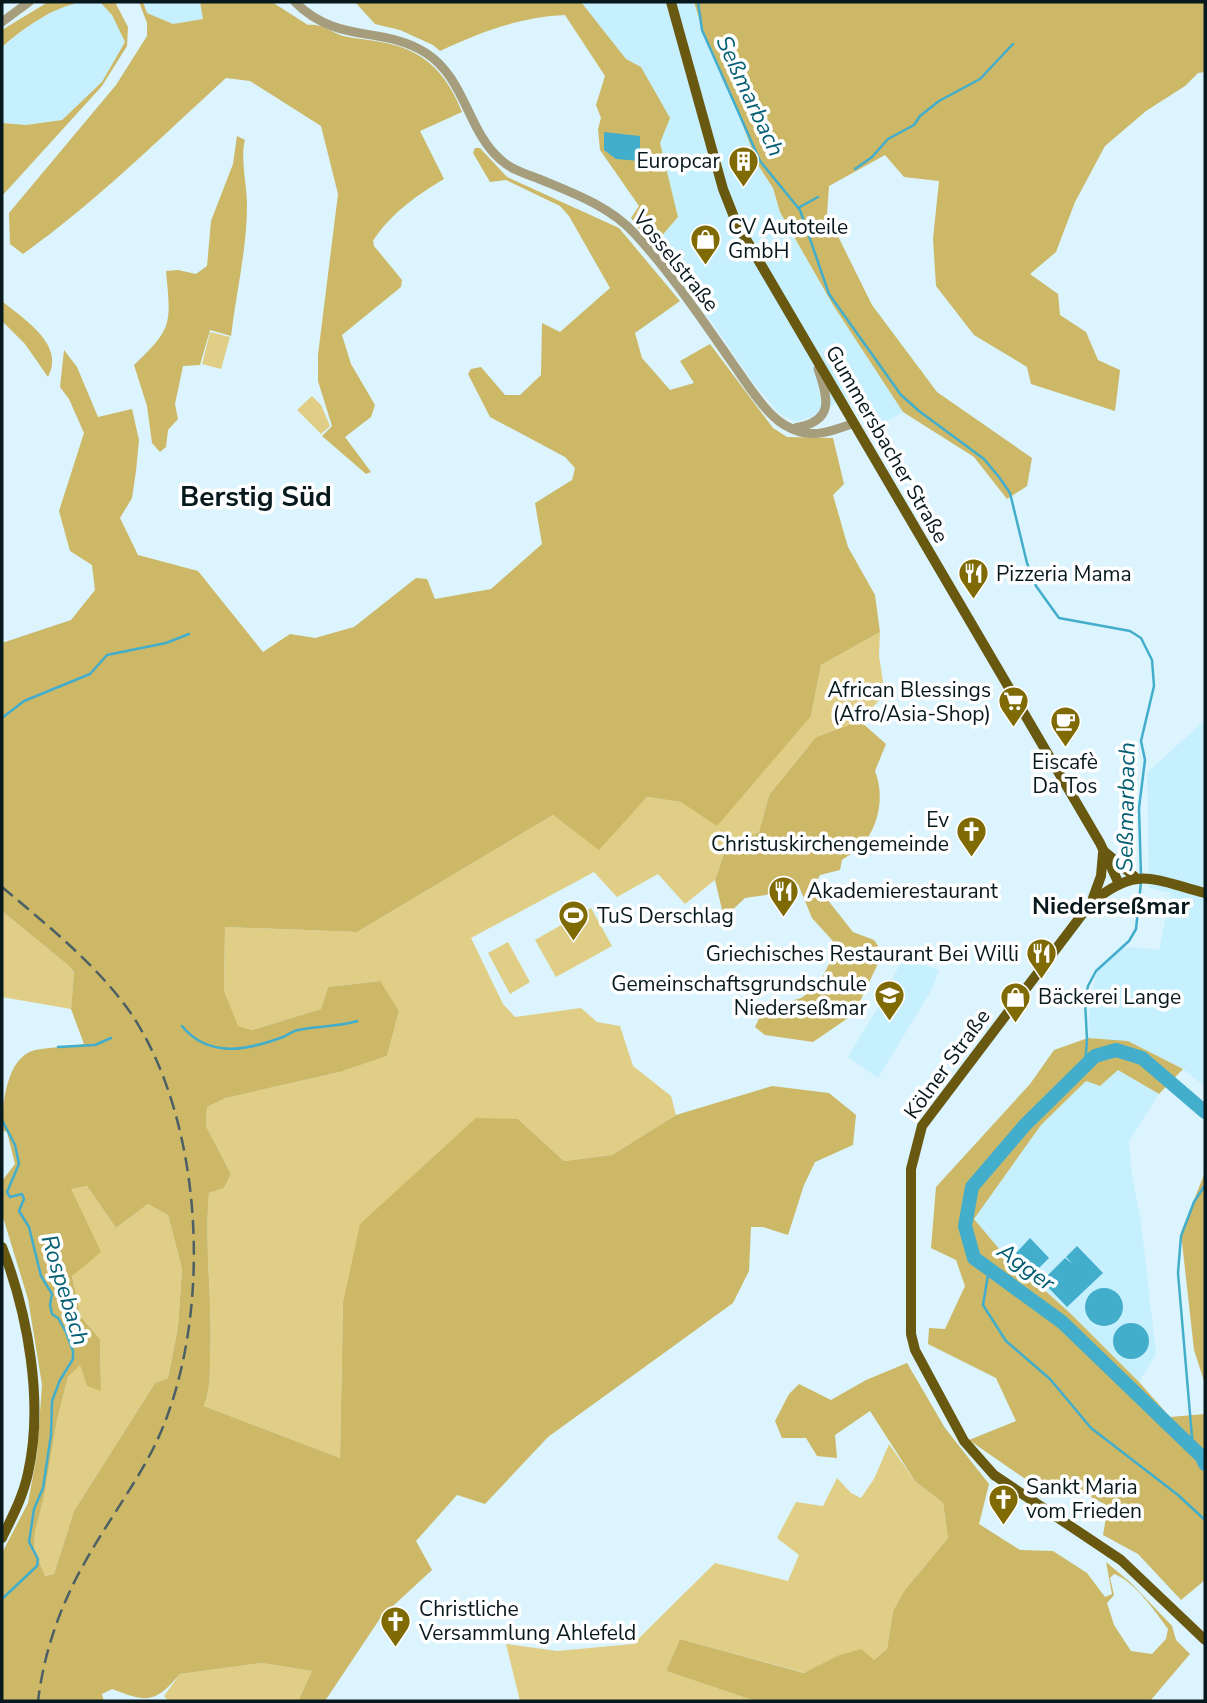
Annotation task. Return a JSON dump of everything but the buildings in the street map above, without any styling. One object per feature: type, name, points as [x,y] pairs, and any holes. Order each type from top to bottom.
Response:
[{"type":"main road","name":"Gummersbacher Straße","points":[[671,2],[729,207],[750,249],[1103,850],[1118,884]]},
{"type":"main road","points":[[1103,850],[1140,877],[1205,893]]},
{"type":"main road","points":[[1090,904],[1101,876],[1103,850]]},
{"type":"main road","name":"Kölner Straße","points":[[1140,877],[1118,884],[1090,904],[922,1126],[911,1169],[911,1334],[915,1350],[964,1441],[994,1475],[1121,1560],[1205,1640]]},
{"type":"main road","points":[[2,1247],[21,1308],[34,1386],[35,1416],[28,1475],[20,1503],[2,1538]]},
{"type":"street","points":[[2,22],[29,2]]},
{"type":"street","name":"Vosselstraße","points":[[295,2],[315,19],[334,28],[397,41],[424,52],[454,81],[491,151],[510,167],[565,189],[626,223],[682,292],[769,412],[793,429]]},
{"type":"street","points":[[793,429],[818,421],[826,406],[826,396],[816,361]]},
{"type":"street","points":[[793,429],[818,433],[852,424]]},
{"type":"shaded area","points":[[48,2],[81,2],[38,20],[2,47],[2,30]]},
{"type":"shaded area","points":[[100,2],[112,15],[125,42],[112,68],[102,82],[62,120],[26,125],[2,123],[2,47],[34,22],[67,5]]},
{"type":"shaded area","points":[[100,2],[115,2],[128,27],[127,46],[102,86],[2,196],[2,123],[26,125],[62,120],[102,82],[125,42],[112,15]]},
{"type":"shaded area","points":[[139,2],[143,2],[147,13],[173,24],[203,19],[200,2],[272,2],[308,25],[413,52],[434,67],[456,99],[462,112],[420,131],[444,179],[405,206],[387,222],[373,241],[374,246],[402,280],[401,287],[342,335],[351,364],[375,405],[371,417],[345,437],[371,472],[366,474],[322,436],[332,426],[318,381],[318,355],[338,194],[321,126],[250,81],[226,78],[127,169],[50,234],[23,254],[10,244],[9,213],[116,85],[147,36],[147,23]]},
{"type":"shaded area","points":[[143,2],[200,2],[203,19],[173,24],[147,13]]},
{"type":"shaded area","points":[[355,2],[581,2],[626,59],[641,67],[670,118],[660,143],[678,217],[652,247],[631,218],[639,206],[600,150],[598,129],[601,118],[596,105],[605,76],[565,15],[532,19],[501,27],[440,51],[400,30],[375,24]]},
{"type":"shaded area","points":[[581,2],[694,2],[706,41],[730,91],[758,165],[773,188],[780,212],[833,305],[903,412],[868,432],[847,397],[796,422],[780,414],[754,384],[699,303],[652,247],[678,217],[641,67],[626,59]]},
{"type":"shaded area","points":[[694,2],[1205,2],[1205,72],[1198,73],[1185,86],[1146,111],[1105,146],[1075,202],[1056,252],[1030,274],[1058,294],[1060,315],[1086,332],[1098,360],[1120,370],[1115,411],[1031,384],[1027,367],[974,335],[936,286],[933,239],[939,181],[904,177],[885,155],[829,186],[827,214],[872,305],[937,392],[1032,458],[1027,486],[1007,499],[974,457],[903,412],[833,305],[780,212],[773,188],[758,165],[730,91],[706,41]]},
{"type":"shaded area","points":[[237,136],[245,140],[243,155],[247,221],[231,336],[210,330],[200,365],[183,366],[175,404],[178,419],[168,430],[166,447],[160,452],[152,443],[147,406],[134,365],[163,333],[169,303],[166,271],[178,270],[196,274],[207,266],[211,221],[233,164]]},
{"type":"shaded area","points":[[475,148],[480,148],[507,177],[619,228],[680,301],[635,333],[642,358],[670,390],[694,383],[680,361],[710,344],[773,428],[787,437],[833,438],[844,484],[833,495],[848,547],[875,595],[880,632],[821,665],[811,716],[717,826],[681,802],[647,797],[599,850],[553,815],[357,932],[225,927],[224,991],[238,1026],[252,1030],[321,1009],[328,987],[380,981],[399,1011],[387,1056],[340,1072],[226,1098],[207,1107],[206,1126],[231,1174],[224,1188],[209,1193],[207,1234],[210,1370],[204,1406],[340,1458],[343,1303],[360,1224],[476,1118],[518,1119],[564,1161],[612,1155],[676,1115],[772,1086],[829,1093],[856,1115],[853,1145],[815,1162],[804,1185],[788,1235],[763,1227],[751,1227],[749,1271],[733,1303],[548,1437],[485,1504],[457,1495],[416,1541],[432,1570],[381,1617],[325,1701],[298,1701],[312,1671],[262,1663],[180,1674],[164,1691],[150,1698],[134,1697],[112,1689],[102,1694],[104,1701],[2,1701],[2,1553],[28,1503],[37,1454],[42,1385],[28,1299],[2,1214],[2,1181],[15,1164],[7,1132],[2,1130],[3,1108],[12,1072],[25,1054],[35,1050],[84,1044],[71,1009],[74,973],[2,911],[2,643],[71,620],[95,590],[92,565],[70,551],[59,511],[84,433],[69,399],[60,387],[64,350],[77,367],[98,417],[132,409],[139,440],[136,471],[132,498],[120,518],[138,555],[198,571],[263,652],[290,634],[315,638],[354,627],[416,578],[427,579],[435,599],[491,589],[542,544],[535,503],[572,480],[575,468],[565,457],[490,417],[468,374],[471,369],[481,367],[505,395],[520,395],[541,375],[542,323],[560,332],[610,288],[569,216],[560,206],[506,180],[490,182],[473,153]],"holes":[[[87,1186],[116,1228],[148,1204],[168,1215],[182,1269],[178,1327],[168,1378],[155,1383],[74,1511],[54,1574],[45,1576],[34,1549],[35,1532],[68,1377],[80,1365],[87,1386],[101,1391],[100,1339],[81,1317],[72,1276],[101,1252],[71,1189]]]},
{"type":"shaded area","points":[[2,301],[31,324],[47,343],[52,365],[48,377],[25,344],[2,321]]},
{"type":"shaded area","points":[[210,332],[230,337],[221,369],[202,364]]},
{"type":"shaded area","points":[[312,396],[321,405],[330,426],[321,434],[297,410]]},
{"type":"shaded area","points":[[880,632],[879,656],[885,694],[860,721],[816,737],[769,795],[759,832],[726,848],[715,880],[685,904],[658,874],[617,897],[594,872],[471,938],[503,1004],[515,1017],[581,1008],[597,1022],[620,1026],[633,1066],[671,1096],[676,1115],[612,1155],[564,1161],[518,1119],[343,1303],[340,1458],[204,1406],[210,1370],[207,1234],[209,1193],[224,1188],[231,1174],[206,1126],[207,1107],[226,1098],[340,1072],[387,1056],[399,1011],[379,981],[328,987],[321,1009],[252,1030],[237,1026],[224,991],[225,927],[357,932],[553,815],[599,849],[647,797],[681,802],[811,716],[821,665]]},
{"type":"shaded area","points":[[1205,720],[1205,1087],[1183,1069],[1128,1041],[1088,1038],[1090,1002],[1097,972],[1121,949],[1131,947],[1159,950],[1171,893],[1149,888],[1147,773]]},
{"type":"shaded area","points":[[860,721],[886,744],[875,771],[880,798],[877,816],[865,842],[842,860],[840,870],[820,875],[815,884],[853,932],[874,940],[883,953],[854,1014],[813,1042],[765,1035],[755,1027],[763,1010],[801,998],[818,986],[831,960],[851,961],[812,918],[798,884],[766,895],[745,898],[724,918],[715,880],[726,848],[759,832],[769,795],[816,737]]},
{"type":"shaded area","name":"TuS Derschlag","points":[[591,908],[612,946],[556,977],[535,940]]},
{"type":"shaded area","points":[[2,911],[69,966],[74,974],[71,1009],[2,997]]},
{"type":"shaded area","points":[[508,942],[530,982],[510,994],[488,953]]},
{"type":"shaded area","name":"Gemeinschaftsgrundschule Niederseßmar","points":[[903,957],[939,970],[932,989],[878,1078],[848,1057],[883,999]]},
{"type":"shaded area","points":[[1088,1038],[1128,1041],[1183,1069],[1159,1094],[1118,1070],[1100,1086],[1086,1081],[1041,1125],[974,1219],[1001,1251],[1071,1314],[1170,1417],[1205,1414],[1205,1580],[1181,1600],[1138,1554],[1103,1535],[1108,1506],[1064,1483],[1050,1496],[969,1440],[1016,1421],[996,1378],[928,1344],[929,1328],[945,1329],[965,1286],[956,1260],[931,1248],[936,1187],[1030,1084],[1054,1050]]},
{"type":"shaded area","points":[[1118,1070],[1159,1094],[1129,1141],[1156,1354],[1139,1382],[1071,1314],[1001,1251],[974,1219],[1041,1125],[1086,1081]]},
{"type":"shaded area","points":[[1205,1172],[1205,1384],[1194,1350],[1181,1233]]},
{"type":"shaded area","points":[[87,1186],[116,1228],[148,1204],[168,1215],[182,1269],[178,1327],[168,1378],[155,1383],[74,1511],[54,1574],[45,1576],[34,1549],[35,1532],[68,1377],[80,1364],[87,1386],[101,1390],[100,1339],[81,1317],[72,1276],[70,1189]]},
{"type":"shaded area","points":[[907,1363],[945,1428],[989,1484],[979,1524],[1020,1550],[1053,1551],[1087,1573],[1105,1597],[1112,1594],[1106,1562],[1131,1583],[1172,1626],[1176,1640],[1190,1654],[1150,1701],[755,1701],[666,1671],[680,1639],[804,1673],[837,1656],[861,1649],[874,1660],[887,1649],[893,1611],[904,1591],[948,1538],[943,1503],[915,1481],[870,1411],[835,1435],[837,1458],[817,1456],[806,1438],[782,1438],[775,1421],[789,1394],[799,1384],[831,1400],[866,1380]],"holes":[[[1114,1574],[1144,1597],[1168,1629],[1166,1639],[1152,1654],[1131,1651],[1114,1625],[1107,1603],[1114,1595],[1110,1578]]]},
{"type":"shaded area","points":[[889,1444],[915,1481],[943,1503],[948,1538],[904,1591],[893,1611],[887,1649],[874,1660],[837,1656],[805,1673],[680,1639],[666,1671],[755,1701],[520,1701],[506,1644],[557,1651],[633,1644],[715,1563],[788,1581],[799,1555],[777,1538],[796,1502],[823,1506],[837,1478],[851,1493],[861,1498],[874,1479]]},
{"type":"shaded area","points":[[262,1663],[312,1671],[298,1701],[168,1701],[164,1696],[180,1674]]},
{"type":"water","points":[[604,132],[640,136],[640,161],[616,159],[604,150]]},
{"type":"water","points":[[1030,1238],[1049,1258],[1035,1272],[1016,1253]]},
{"type":"water","points":[[1077,1246],[1103,1273],[1067,1307],[1042,1281],[1065,1258],[1073,1264],[1066,1257]]},
{"type":"water","points":[[1104,1288],[1117,1294],[1123,1307],[1117,1320],[1104,1326],[1091,1320],[1085,1307],[1091,1294]]},
{"type":"water","points":[[1131,1323],[1144,1328],[1149,1341],[1144,1354],[1131,1359],[1118,1354],[1113,1341],[1118,1328]]},
{"type":"waterway","name":"Seßmarbach","points":[[698,2],[702,30],[760,161],[800,210],[829,294],[901,395],[984,459],[999,477],[1010,493],[1027,563],[1036,586],[1059,618],[1130,631],[1141,638],[1152,660],[1154,686],[1141,741],[1145,760],[1139,808],[1141,876]]},
{"type":"waterway","points":[[855,169],[872,157],[888,139],[914,125],[920,116],[939,101],[980,79],[1013,44]]},
{"type":"waterway","points":[[798,208],[818,197]]},
{"type":"waterway","points":[[2,718],[24,701],[90,674],[107,655],[166,643],[189,634]]},
{"type":"waterway","name":"Seßmarbach","points":[[1085,1065],[1085,1000],[1088,986],[1096,971],[1129,941],[1136,929],[1141,882]]},
{"type":"waterway","points":[[182,1026],[204,1043],[230,1049],[256,1045],[298,1030],[357,1021]]},
{"type":"waterway","points":[[58,1047],[95,1045],[111,1038]]},
{"type":"waterway","name":"Agger","points":[[1205,1112],[1142,1058],[1116,1050],[1095,1056],[1025,1125],[972,1187],[965,1226],[974,1258],[1062,1322],[1202,1457],[1205,1464]]},
{"type":"waterway","name":"Rospebach","points":[[2,1120],[15,1145],[19,1164],[7,1192],[10,1197],[22,1194],[24,1199],[19,1211],[29,1227],[41,1276],[52,1294],[52,1314],[58,1318],[66,1332],[73,1351],[73,1359],[60,1380],[52,1401],[51,1435],[43,1488],[34,1509],[29,1542],[38,1559],[37,1566],[2,1599]]},
{"type":"waterway","points":[[1193,1449],[1178,1273],[1181,1236],[1194,1202],[1205,1185]]},
{"type":"waterway","points":[[989,1269],[983,1305],[1006,1341],[1050,1379],[1091,1428],[1178,1495],[1205,1520]]},
{"type":"railway","points":[[2,887],[102,977],[130,1012],[156,1058],[175,1111],[187,1168],[193,1228],[193,1287],[186,1346],[173,1400],[153,1449],[68,1595],[49,1647],[38,1701]]},
{"type":"place","name":"Europcar","points":[[743,188]]},
{"type":"place","name":"CV Autoteile GmbH","points":[[705,266]]},
{"type":"place","name":"Pizzeria Mama","points":[[973,601]]},
{"type":"place","name":"African Blessings (Afro/Asia-Shop)","points":[[1014,729]]},
{"type":"place","name":"Eiscafè Da Tos","points":[[1065,749]]},
{"type":"place","name":"Ev Christuskirchengemeinde","points":[[972,859]]},
{"type":"place","name":"Akademierestaurant","points":[[784,918]]},
{"type":"place","name":"TuS Derschlag","points":[[574,943]]},
{"type":"place","name":"Griechisches Restaurant Bei Willi","points":[[1042,981]]},
{"type":"place","name":"Gemeinschaftsgrundschule Niederseßmar","points":[[890,1023]]},
{"type":"place","name":"Bäckerei Lange","points":[[1015,1024]]},
{"type":"place","name":"Sankt Maria vom Frieden","points":[[1003,1526]]},
{"type":"place","name":"Christliche Versammlung Ahlefeld","points":[[396,1648]]},
{"type":"district","name":"Berstig Süd","points":[[256,497]]},
{"type":"district","name":"Niederseßmar","points":[[1111,906]]}]
